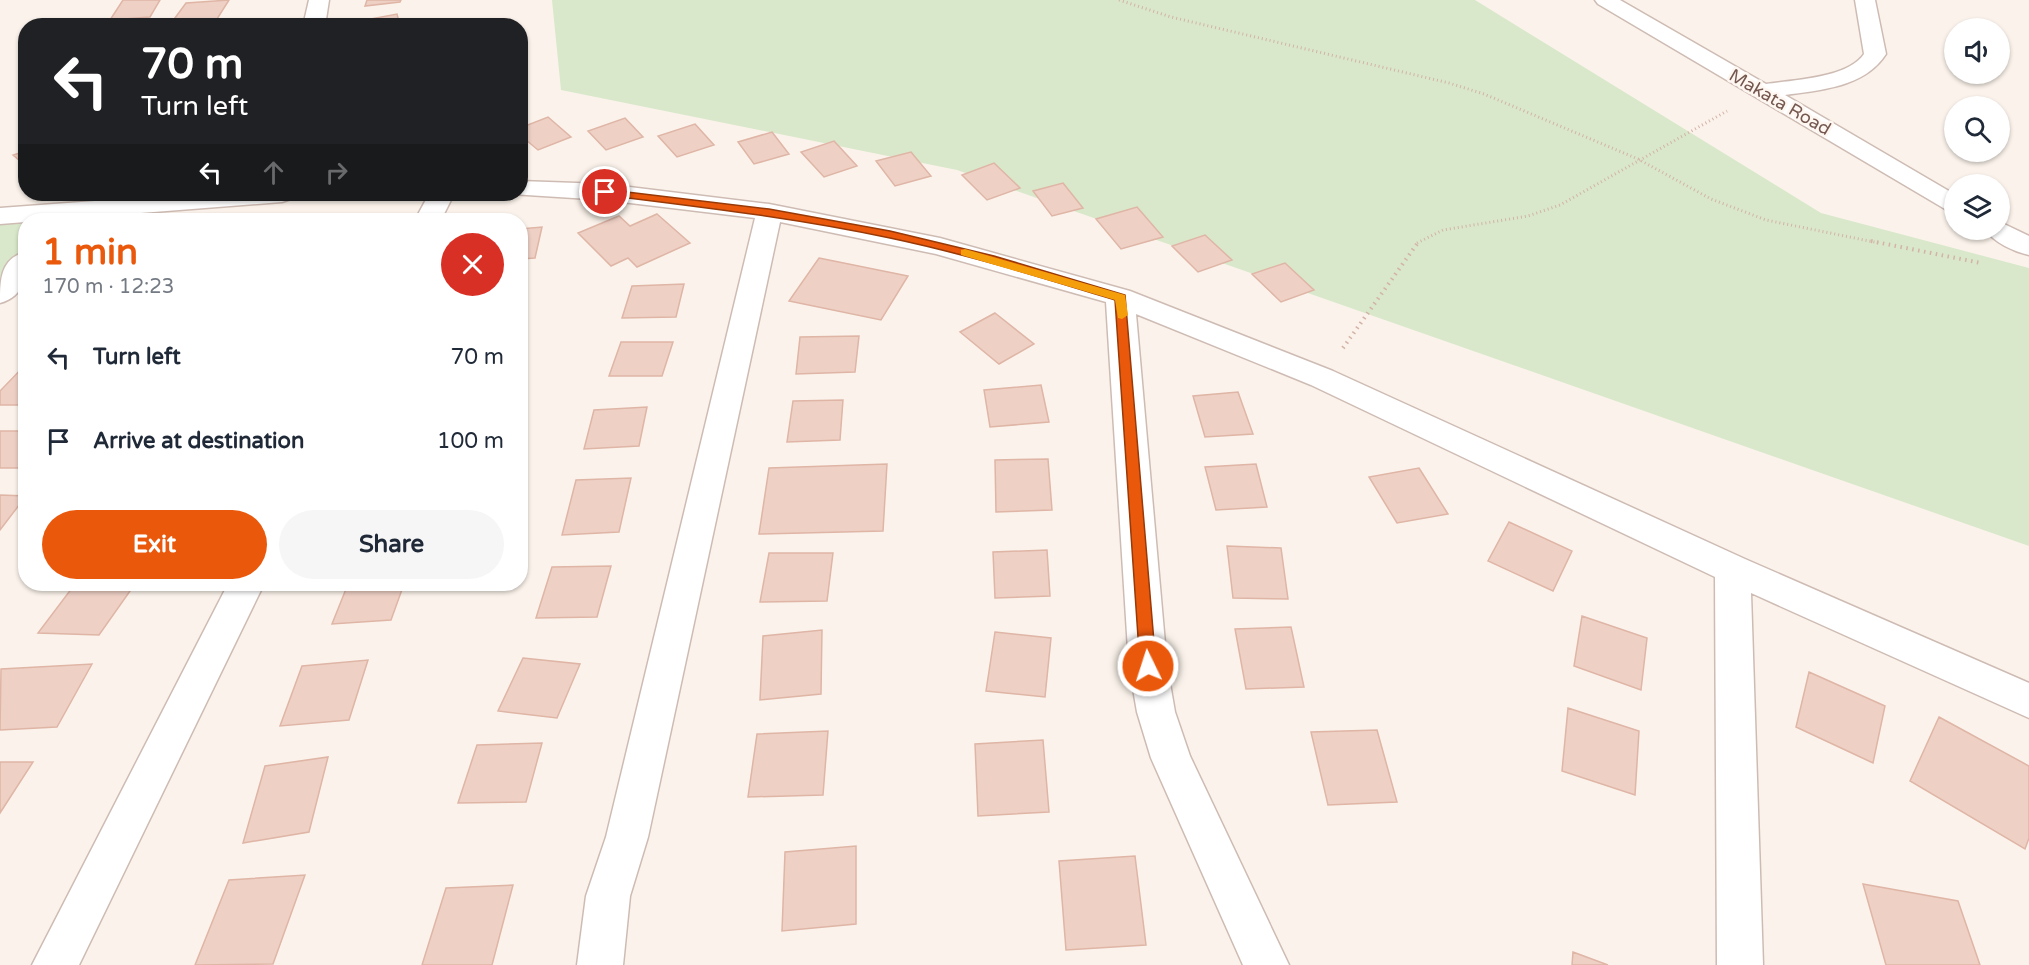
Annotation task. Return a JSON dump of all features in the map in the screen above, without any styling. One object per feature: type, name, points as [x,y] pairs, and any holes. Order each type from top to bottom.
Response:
[{"type":"street","points":[[316,18],[319,0]]},
{"type":"street","name":"Makata Road","points":[[1605,0],[1944,198]]},
{"type":"street","points":[[1762,92],[1844,77],[1862,70],[1873,62],[1875,54],[1865,0]]},
{"type":"street","points":[[528,189],[605,192],[769,212],[940,246],[1120,297],[1322,378],[1733,569],[2029,701]]},
{"type":"street","points":[[83,213],[209,201]]},
{"type":"street","points":[[600,965],[608,896],[627,837],[769,212]]},
{"type":"street","points":[[0,216],[18,216]]},
{"type":"street","points":[[2010,236],[2029,247]]},
{"type":"street","points":[[0,294],[18,270]]},
{"type":"street","points":[[1120,297],[1148,666],[1155,712],[1171,758],[1266,965]]},
{"type":"street","points":[[1733,569],[1740,965]]},
{"type":"street","points":[[56,965],[243,591]]},
{"type":"path","points":[[1119,0],[1171,16],[1449,82],[1484,94],[1638,159],[1711,199],[1766,220],[1983,263]]},
{"type":"path","points":[[1322,378],[1416,243],[1422,239],[1443,230],[1528,216],[1560,205],[1638,159],[1762,92]]},
{"type":"green space","points":[[552,0],[1475,0],[1821,213],[2029,268],[2029,546],[957,170],[561,90]]},
{"type":"green space","points":[[66,209],[63,213],[28,213]]},
{"type":"green space","points":[[18,214],[18,270],[0,294],[0,216]]},
{"type":"building","points":[[123,0],[160,0],[150,17],[111,18]]},
{"type":"building","points":[[229,0],[218,18],[175,18],[186,3]]},
{"type":"building","points":[[367,0],[401,0],[400,2],[365,6]]},
{"type":"building","points":[[397,14],[398,18],[376,18]]},
{"type":"building","points":[[548,117],[571,137],[538,150],[528,142],[528,125]]},
{"type":"building","points":[[625,118],[643,137],[606,150],[588,131]]},
{"type":"building","points":[[695,124],[714,145],[677,157],[658,136]]},
{"type":"building","points":[[772,132],[789,154],[754,164],[738,142]]},
{"type":"building","points":[[834,141],[857,166],[824,177],[801,152]]},
{"type":"building","points":[[911,152],[931,176],[895,186],[876,161]]},
{"type":"building","points":[[994,163],[1020,188],[987,200],[962,175]]},
{"type":"building","points":[[1063,183],[1083,208],[1052,216],[1033,191]]},
{"type":"building","points":[[1137,207],[1163,237],[1121,249],[1096,219]]},
{"type":"building","points":[[657,214],[690,243],[637,267],[628,258],[611,266],[578,233],[619,216],[630,226]]},
{"type":"building","points":[[542,227],[535,258],[528,258],[528,228]]},
{"type":"building","points":[[1205,235],[1232,260],[1198,272],[1172,246]]},
{"type":"building","points":[[819,258],[908,276],[881,320],[789,301]]},
{"type":"building","points":[[1285,263],[1314,290],[1281,302],[1252,274]]},
{"type":"building","points":[[684,284],[676,317],[622,318],[632,286]]},
{"type":"building","points":[[995,313],[1034,344],[999,364],[960,332]]},
{"type":"building","points":[[859,336],[855,372],[796,374],[800,337]]},
{"type":"building","points":[[621,342],[673,342],[662,376],[609,376]]},
{"type":"building","points":[[18,372],[18,405],[0,405],[0,391]]},
{"type":"building","points":[[1041,385],[1049,422],[990,427],[984,390]]},
{"type":"building","points":[[1238,392],[1253,434],[1205,437],[1193,396]]},
{"type":"building","points":[[843,400],[840,440],[787,442],[793,401]]},
{"type":"building","points":[[647,407],[639,446],[584,449],[594,410]]},
{"type":"building","points":[[0,431],[18,431],[18,468],[0,468]]},
{"type":"building","points":[[1048,459],[1052,510],[996,512],[995,460]]},
{"type":"building","points":[[887,464],[883,531],[759,534],[769,468]]},
{"type":"building","points":[[1256,464],[1267,507],[1216,510],[1205,467]]},
{"type":"building","points":[[1419,468],[1448,514],[1397,523],[1369,477]]},
{"type":"building","points":[[631,478],[619,532],[562,535],[576,480]]},
{"type":"building","points":[[0,495],[18,496],[18,506],[0,530]]},
{"type":"building","points":[[1509,522],[1572,551],[1553,591],[1488,561]]},
{"type":"building","points":[[1227,546],[1281,548],[1288,599],[1233,598]]},
{"type":"building","points":[[1047,550],[1050,596],[995,598],[993,552]]},
{"type":"building","points":[[769,553],[833,553],[827,601],[760,602]]},
{"type":"building","points":[[611,566],[597,617],[536,618],[552,567]]},
{"type":"building","points":[[70,591],[130,591],[99,635],[38,633]]},
{"type":"building","points":[[345,591],[401,591],[391,620],[332,624]]},
{"type":"building","points":[[1582,616],[1647,638],[1641,690],[1574,666]]},
{"type":"building","points":[[1291,627],[1304,687],[1246,689],[1235,629]]},
{"type":"building","points":[[822,630],[821,694],[760,700],[763,636]]},
{"type":"building","points":[[995,632],[1051,638],[1045,697],[986,691]]},
{"type":"building","points":[[523,658],[580,664],[557,718],[498,711]]},
{"type":"building","points":[[368,660],[349,720],[280,726],[302,666]]},
{"type":"building","points":[[92,664],[57,727],[0,730],[1,669]]},
{"type":"building","points":[[1809,672],[1885,706],[1873,763],[1796,727]]},
{"type":"building","points":[[1568,708],[1639,731],[1635,795],[1562,771]]},
{"type":"building","points":[[1939,717],[2029,766],[2029,838],[2025,849],[1910,781]]},
{"type":"building","points":[[1377,730],[1397,802],[1328,805],[1311,732]]},
{"type":"building","points":[[828,731],[823,795],[748,797],[757,734]]},
{"type":"building","points":[[1043,740],[1049,812],[978,816],[975,744]]},
{"type":"building","points":[[542,743],[526,802],[458,803],[477,745]]},
{"type":"building","points":[[328,757],[309,832],[243,843],[265,766]]},
{"type":"building","points":[[0,762],[33,762],[0,813]]},
{"type":"building","points":[[856,846],[856,924],[782,931],[785,852]]},
{"type":"building","points":[[1135,856],[1146,945],[1066,950],[1059,861]]},
{"type":"building","points":[[305,875],[273,964],[195,965],[229,880]]},
{"type":"building","points":[[1863,884],[1958,901],[1980,965],[1886,965]]},
{"type":"building","points":[[513,885],[492,965],[422,965],[446,888]]},
{"type":"building","points":[[1573,952],[1608,965],[1572,965]]},
{"type":"slow traffic","points":[[965,252],[1120,297],[1122,315]]},
{"type":"route","points":[[605,192],[769,212],[890,234],[990,259],[1120,297],[1148,666]]}]
